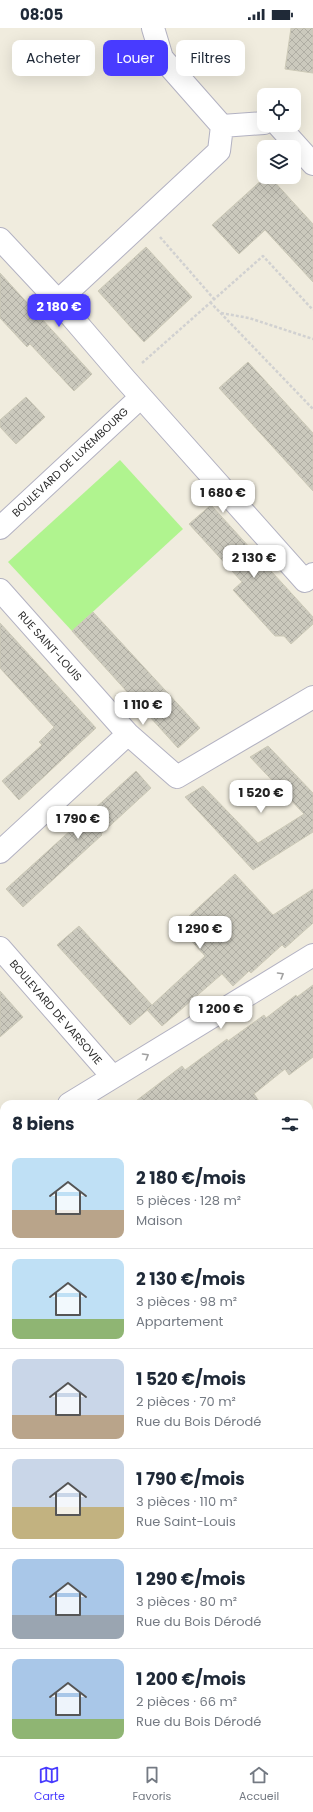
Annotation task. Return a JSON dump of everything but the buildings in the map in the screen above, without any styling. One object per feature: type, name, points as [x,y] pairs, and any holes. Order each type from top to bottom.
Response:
[{"type":"street","points":[[58,301],[219,151],[222,126],[162,58],[153,28]]},
{"type":"street","points":[[222,126],[257,124]]},
{"type":"street","points":[[284,132],[313,164]]},
{"type":"street","points":[[0,239],[58,301],[125,379],[310,582]]},
{"type":"street","name":"BOULEVARD DE LUXEMBOURG","points":[[0,528],[141,396]]},
{"type":"street","name":"RUE SAINT-LOUIS","points":[[0,590],[128,734],[177,777],[313,697]]},
{"type":"street","points":[[0,852],[128,734]]},
{"type":"street","name":"BOULEVARD DE VARSOVIE","points":[[0,948],[112,1076]]},
{"type":"street","points":[[75,1100],[112,1076],[313,955]]},
{"type":"path","points":[[144,220],[214,298]]},
{"type":"path","points":[[125,379],[214,298],[263,256],[313,310]]},
{"type":"path","points":[[210,302],[313,409]]},
{"type":"path","points":[[220,313],[249,318],[313,339]]},
{"type":"green space","points":[[120,460],[183,529],[72,631],[8,562]]}]
